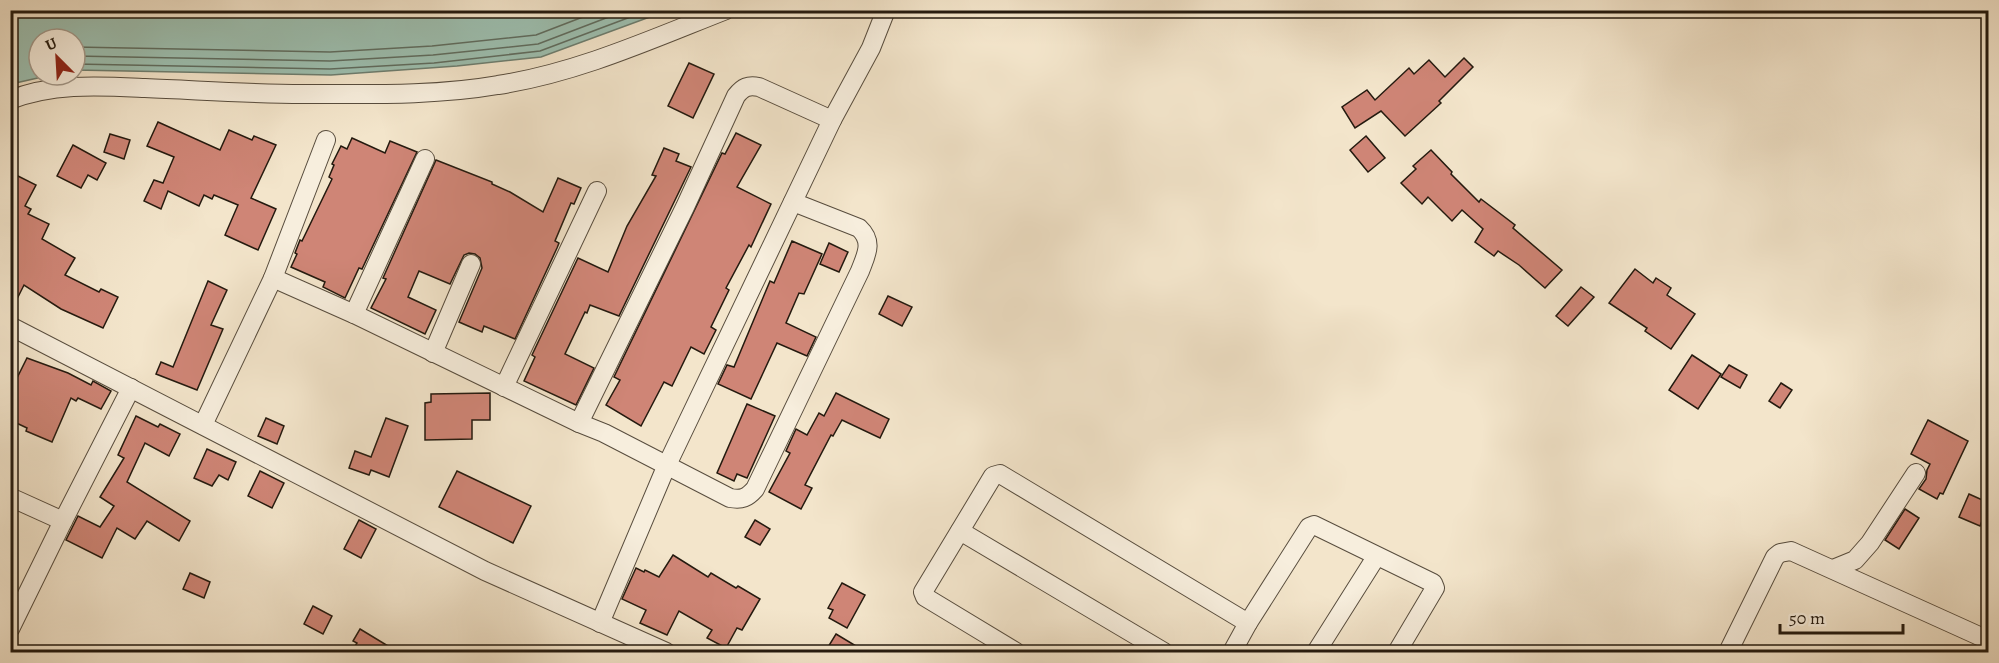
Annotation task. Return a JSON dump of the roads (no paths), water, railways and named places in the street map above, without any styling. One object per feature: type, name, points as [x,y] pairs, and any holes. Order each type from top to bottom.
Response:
[{"type":"street","points":[[10,100],[31,92],[83,86],[301,94],[427,92],[498,86],[550,74],[614,54],[726,10]]},
{"type":"street","points":[[600,623],[666,467],[832,120],[871,48],[886,10]]},
{"type":"street","points":[[579,423],[685,207],[736,96],[742,88],[759,87],[832,120]]},
{"type":"street","points":[[203,425],[273,278],[326,140]]},
{"type":"street","points":[[354,315],[425,159]]},
{"type":"street","points":[[504,387],[597,191]]},
{"type":"street","points":[[273,278],[604,433],[666,467],[730,498],[739,500],[748,498],[755,489],[869,248],[866,234],[860,228],[793,202]]},
{"type":"street","points":[[433,353],[471,264]]},
{"type":"street","points":[[10,326],[485,571],[666,652]]},
{"type":"street","points":[[10,629],[131,388]]},
{"type":"street","points":[[1833,569],[1855,560],[1870,543],[1916,473]]},
{"type":"street","points":[[1016,652],[925,597],[923,592],[993,476],[1000,474],[1248,623]]},
{"type":"street","points":[[10,496],[63,521]]},
{"type":"street","points":[[1232,652],[1309,527],[1314,525],[1433,583],[1435,588],[1397,652]]},
{"type":"street","points":[[960,531],[1164,652]]},
{"type":"street","points":[[1728,652],[1775,557],[1780,553],[1791,551],[1989,640]]},
{"type":"street","points":[[1316,652],[1376,557]]},
{"type":"water","points":[[11,10],[666,11],[541,57],[331,75],[87,70],[87,27],[27,27],[27,80],[11,84]]}]
